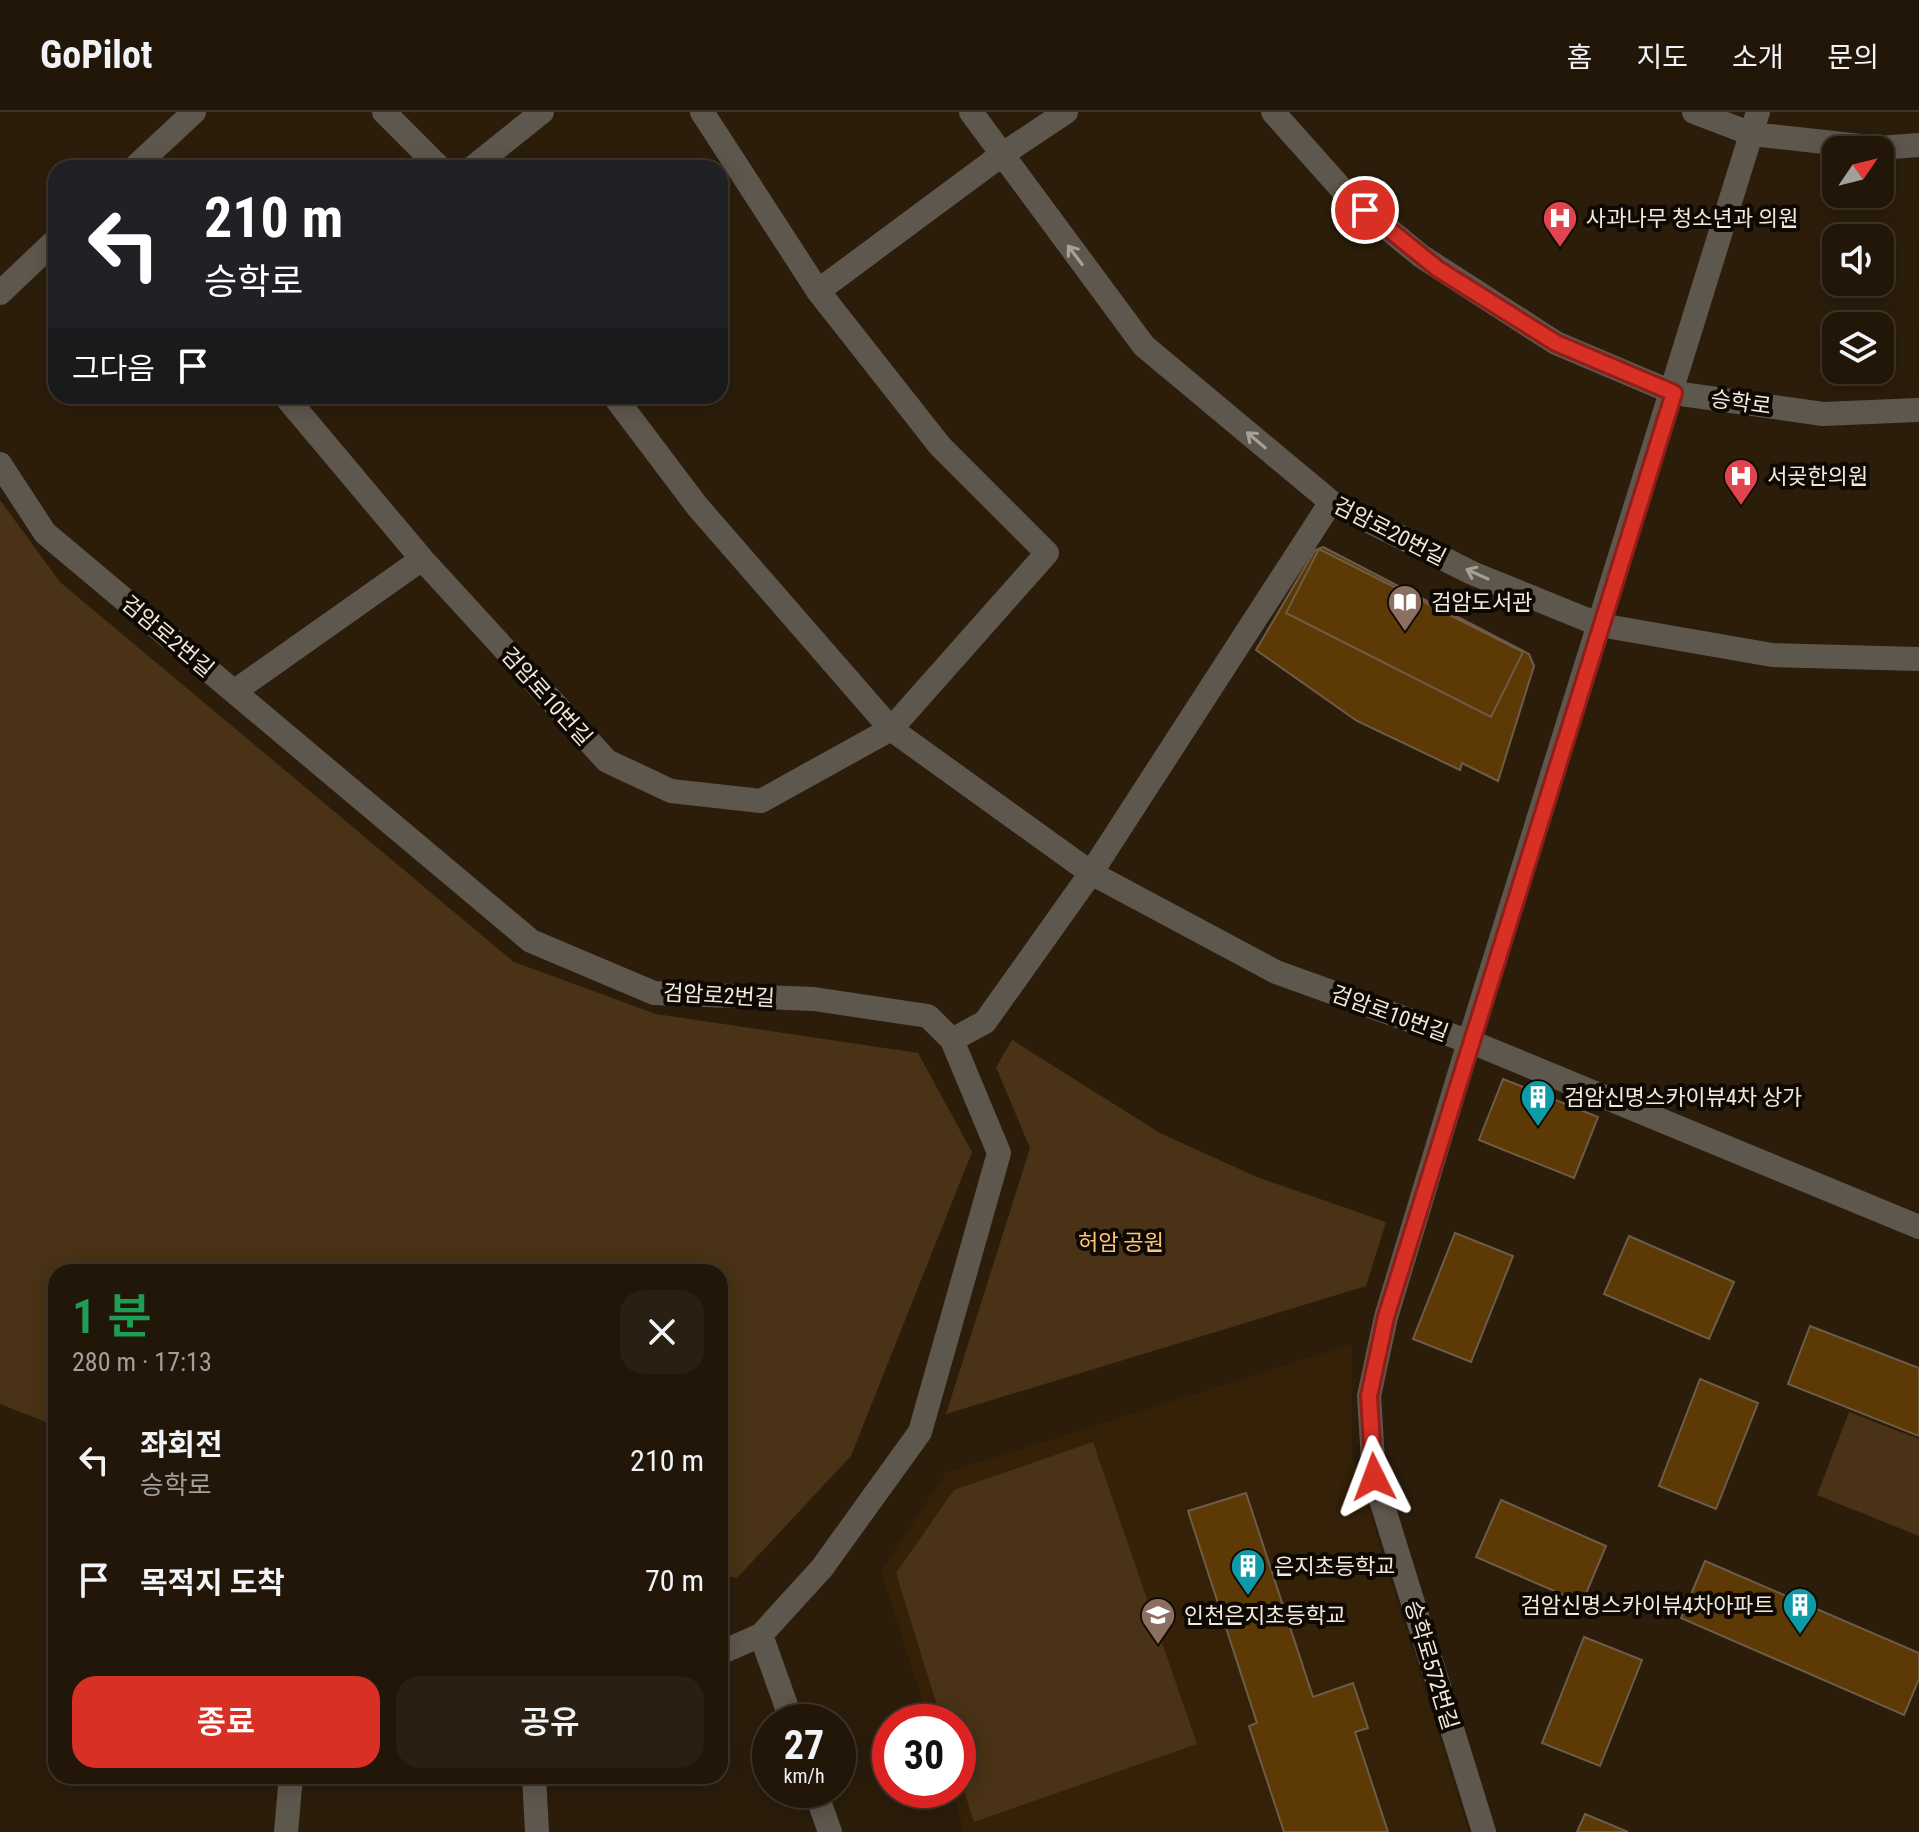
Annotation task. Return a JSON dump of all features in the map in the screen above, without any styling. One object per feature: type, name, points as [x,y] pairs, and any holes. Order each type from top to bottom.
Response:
[{"type":"street","points":[[143,160],[194,112]]},
{"type":"street","points":[[384,112],[432,160]]},
{"type":"street","points":[[482,160],[542,112]]},
{"type":"street","name":"검암로10번길","points":[[292,404],[422,559],[607,761],[671,791],[761,801],[891,729],[1047,553],[940,446],[818,291],[702,112]]},
{"type":"street","name":"검암로20번길","points":[[971,112],[1000,156],[1144,346],[1331,502],[1472,573],[1600,625],[1772,655],[1919,659]]},
{"type":"street","points":[[818,291],[1000,156],[1066,112]]},
{"type":"street","name":"승학로","points":[[1273,112],[1347,195],[1438,269],[1556,343],[1674,393],[1823,414],[1919,410]]},
{"type":"street","points":[[1694,112],[1879,148],[1919,145]]},
{"type":"street","name":"승학로572번길","points":[[1484,1832],[1374,1477],[1369,1396],[1386,1317],[1469,1042],[1674,393],[1755,123]]},
{"type":"street","points":[[0,293],[48,248]]},
{"type":"street","name":"검암로10번길","points":[[620,404],[697,506],[891,729],[1091,873],[1276,972],[1469,1042],[1919,1227]]},
{"type":"street","name":"검암로2번길","points":[[0,464],[45,533],[531,941],[654,993],[814,999],[928,1016],[952,1040],[999,1153],[920,1432],[822,1568],[761,1635],[728,1649]]},
{"type":"street","points":[[952,1040],[985,1022],[1091,873],[1331,502]]},
{"type":"street","points":[[235,691],[422,559]]},
{"type":"street","points":[[761,1635],[786,1704]]},
{"type":"street","points":[[286,1832],[290,1784]]},
{"type":"street","points":[[534,1784],[537,1832]]},
{"type":"street","points":[[821,1808],[830,1832]]},
{"type":"shaded area","name":"인천은지초등학교","points":[[1352,1344],[1352,1456],[1469,1832],[964,1832],[957,1808],[976,1808],[976,1704],[923,1704],[881,1571],[946,1473]]},
{"type":"green space","points":[[0,500],[60,582],[514,962],[656,1014],[918,1053],[972,1152],[851,1456],[737,1578],[728,1576],[728,1264],[48,1264],[48,1423],[0,1404]]},
{"type":"green space","name":"허암 공원","points":[[1012,1040],[1160,1133],[1257,1177],[1386,1222],[1366,1286],[946,1414],[1030,1148],[996,1067]]},
{"type":"green space","points":[[1849,1412],[1919,1439],[1919,1536],[1817,1495]]},
{"type":"green space","points":[[1093,1442],[1197,1744],[974,1822],[969,1808],[976,1808],[976,1704],[936,1704],[896,1573],[954,1490]]},
{"type":"building","name":"검암도서관","points":[[1323,547],[1529,654],[1534,666],[1498,781],[1462,763],[1460,770],[1357,721],[1256,650],[1315,550]]},
{"type":"building","name":"검암도서관","points":[[1319,549],[1523,652],[1491,717],[1286,613]]},
{"type":"building","name":"검암신명스카이뷰4차 상가","points":[[1503,1079],[1598,1117],[1574,1178],[1479,1140]]},
{"type":"building","points":[[1455,1233],[1513,1256],[1471,1362],[1413,1339]]},
{"type":"building","points":[[1629,1236],[1734,1282],[1709,1339],[1604,1294]]},
{"type":"building","points":[[1810,1326],[1919,1368],[1919,1436],[1788,1384]]},
{"type":"building","points":[[1700,1379],[1758,1403],[1716,1509],[1659,1486]]},
{"type":"building","name":"은지초등학교","points":[[1246,1493],[1313,1697],[1353,1683],[1368,1728],[1355,1732],[1388,1832],[1284,1832],[1249,1726],[1257,1723],[1188,1511]]},
{"type":"building","name":"검암신명스카이뷰4차아파트","points":[[1501,1500],[1606,1546],[1582,1603],[1476,1557]]},
{"type":"building","name":"검암신명스카이뷰4차아파트","points":[[1705,1561],[1919,1653],[1919,1679],[1904,1715],[1681,1618]]},
{"type":"building","name":"검암신명스카이뷰4차아파트","points":[[1584,1637],[1642,1660],[1600,1766],[1542,1743]]},
{"type":"building","points":[[1585,1814],[1628,1832],[1577,1832]]},
{"type":"place","name":"사과나무 청소년과 의원","points":[[1560,249]]},
{"type":"place","name":"서곶한의원","points":[[1741,507]]},
{"type":"place","name":"검암도서관","points":[[1405,633]]},
{"type":"place","name":"검암신명스카이뷰4차 상가","points":[[1538,1128]]},
{"type":"place","name":"은지초등학교","points":[[1248,1597]]},
{"type":"place","name":"검암신명스카이뷰4차아파트","points":[[1800,1636]]},
{"type":"place","name":"인천은지초등학교","points":[[1158,1646]]},
{"type":"route","points":[[1365,210],[1438,269],[1556,343],[1674,393],[1469,1042],[1386,1317],[1369,1396],[1374,1477]]}]
